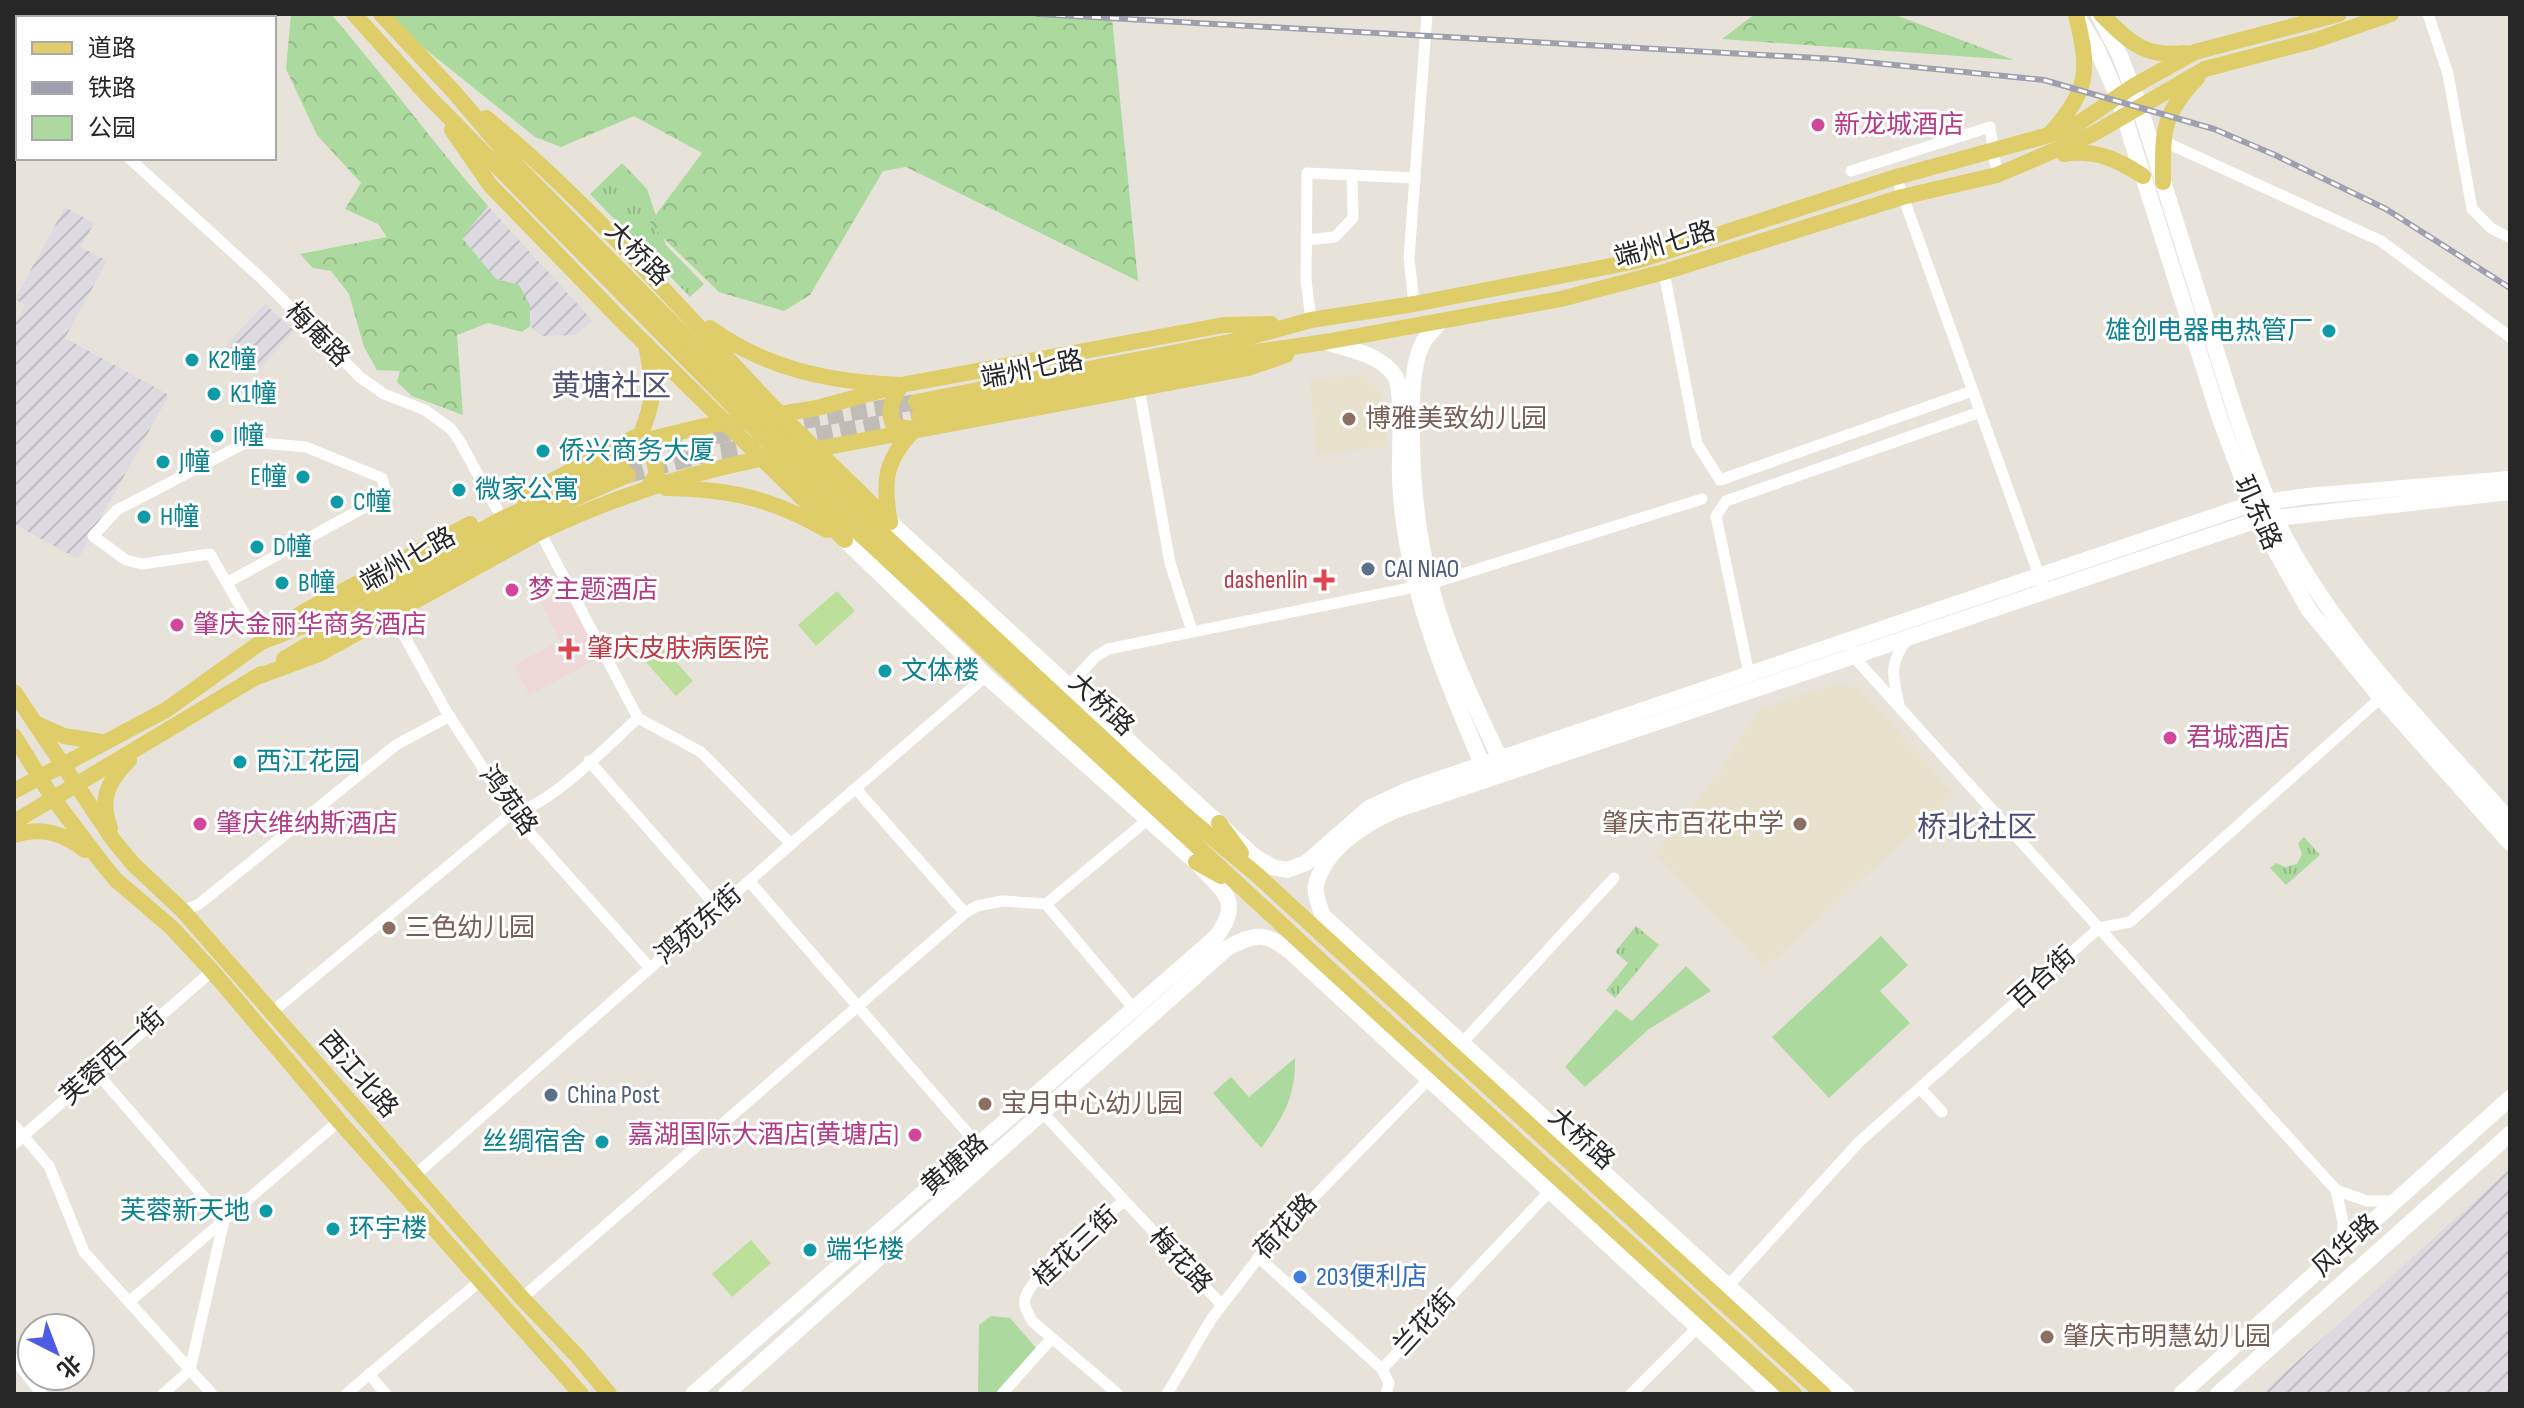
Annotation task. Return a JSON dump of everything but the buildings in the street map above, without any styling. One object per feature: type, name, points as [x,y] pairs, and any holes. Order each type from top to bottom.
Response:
[{"type":"main road","name":"大桥路","points":[[354,14],[428,96],[514,172],[837,512],[1178,818],[1244,888],[1321,961],[1782,1390]]},
{"type":"main road","name":"大桥路","points":[[381,14],[454,92],[514,172]]},
{"type":"main road","points":[[2049,135],[2069,112],[2081,90],[2085,62],[2075,14]]},
{"type":"main road","points":[[2100,14],[2131,43],[2144,50],[2164,55],[2195,52]]},
{"type":"main road","name":"端州七路","points":[[917,416],[1235,341],[1304,321],[1414,304],[1637,261],[1896,177],[2049,135],[2076,125],[2132,87],[2195,52],[2339,14]]},
{"type":"main road","name":"端州七路","points":[[917,416],[1243,354],[1561,299],[1664,272],[1902,197],[1997,175],[2043,158],[2093,134],[2205,69],[2316,40],[2391,14]]},
{"type":"main road","points":[[2163,182],[2164,127],[2175,103],[2205,69]]},
{"type":"main road","points":[[454,92],[525,150],[895,527]]},
{"type":"main road","points":[[428,96],[490,185],[724,423],[845,540]]},
{"type":"main road","points":[[2043,158],[2081,151],[2108,156],[2143,176]]},
{"type":"main road","points":[[646,344],[663,342],[673,335],[683,310]]},
{"type":"main road","points":[[683,310],[726,340],[786,367],[851,383],[901,385]]},
{"type":"main road","points":[[261,642],[305,611],[497,509],[724,423],[817,408],[901,385],[1224,325],[1304,321]]},
{"type":"main road","points":[[254,678],[319,654],[540,532],[648,487],[759,457],[817,449],[917,416],[1139,388],[1248,368],[1325,342]]},
{"type":"main road","points":[[624,461],[641,434],[652,405],[654,390],[646,344]]},
{"type":"main road","points":[[901,385],[891,403],[889,416],[894,426],[917,416]]},
{"type":"main road","points":[[895,527],[885,484],[894,453],[917,416]]},
{"type":"main road","points":[[624,461],[647,450],[655,459],[657,474],[648,487]]},
{"type":"main road","name":"端州七路","points":[[14,791],[166,710],[261,642],[308,624],[500,520],[624,461]]},
{"type":"main road","name":"端州七路","points":[[14,822],[314,641],[579,495],[624,461]]},
{"type":"main road","points":[[648,487],[746,494],[793,511],[845,540]]},
{"type":"main road","name":"西江北路","points":[[14,692],[114,841],[133,864],[183,911],[414,1176],[609,1393]]},
{"type":"main road","points":[[36,723],[64,736],[102,742]]},
{"type":"main road","name":"西江北路","points":[[14,736],[52,797],[116,880],[171,927],[212,971],[339,1121],[581,1394]]},
{"type":"main road","points":[[114,841],[104,808],[105,795],[112,778],[139,749]]},
{"type":"main road","name":"大桥路","points":[[1178,818],[1256,874],[1823,1394]]},
{"type":"main road","points":[[1219,823],[1256,874]]},
{"type":"main road","points":[[14,835],[36,830],[63,835],[102,863]]},
{"type":"main road","points":[[1196,862],[1244,888]]},
{"type":"main road","points":[[116,880],[133,864]]},
{"type":"main road","points":[[561,1372],[578,1357]]},
{"type":"street","points":[[1414,304],[1409,258],[1427,14]]},
{"type":"street","name":"玑东路","points":[[2075,14],[2096,47],[2118,97],[2220,419],[2309,610],[2510,821]]},
{"type":"street","name":"玑东路","points":[[2100,14],[2139,105],[2263,510]]},
{"type":"street","points":[[2428,14],[2448,74],[2472,209],[2491,228],[2510,238]]},
{"type":"street","points":[[1851,171],[1990,127],[1997,175]]},
{"type":"street","points":[[2163,141],[2381,241],[2510,337]]},
{"type":"street","name":"梅庵路","points":[[131,160],[262,279],[361,378],[384,394],[425,410],[451,429],[497,509]]},
{"type":"street","points":[[1304,321],[1307,173],[1415,178]]},
{"type":"street","points":[[1306,240],[1335,237],[1353,218],[1352,175]]},
{"type":"street","points":[[1896,177],[2042,584]]},
{"type":"street","points":[[1664,272],[1697,444],[1720,480],[1972,391]]},
{"type":"street","points":[[1440,322],[1424,342],[1417,358],[1411,417],[1413,482],[1424,585],[1438,661],[1493,766]]},
{"type":"street","points":[[1325,342],[1377,360],[1395,376],[1400,386],[1400,482],[1408,543],[1424,585]]},
{"type":"street","points":[[1139,388],[1170,563],[1192,631]]},
{"type":"street","points":[[1749,674],[1716,516],[1726,501],[1980,412]]},
{"type":"street","points":[[228,582],[387,495],[382,478],[306,447],[247,442],[117,510],[93,536],[126,560],[142,564],[210,554],[261,642]]},
{"type":"street","points":[[865,558],[862,553],[865,543],[873,534],[895,527],[1254,856],[1272,867],[1287,870],[1306,863],[1369,808],[1410,789],[1493,766],[2263,510],[2510,479]]},
{"type":"street","points":[[2263,510],[2510,492]]},
{"type":"street","points":[[1069,686],[1095,657],[1108,649],[1424,585],[1702,499]]},
{"type":"street","points":[[540,532],[638,718],[701,752],[791,844]]},
{"type":"street","points":[[845,540],[986,676],[1146,821],[1196,862],[1226,895],[1231,908],[1221,943]]},
{"type":"street","points":[[1846,1394],[1322,915],[1315,888],[1324,863],[1377,818],[1493,766],[1749,674],[1850,648],[1910,637],[2042,584]]},
{"type":"street","name":"鸿苑路","points":[[392,614],[450,716],[512,813],[650,968]]},
{"type":"street","points":[[1900,708],[1893,662],[1910,637]]},
{"type":"street","points":[[1850,648],[1900,708],[2336,1190],[2367,1201],[2396,1201]]},
{"type":"street","name":"鸿苑东街","points":[[414,1176],[986,676]]},
{"type":"street","name":"玑东路","points":[[2387,693],[2510,843]]},
{"type":"street","name":"百合街","points":[[1727,1287],[1859,1142],[2099,928],[2130,922],[2387,693]]},
{"type":"street","points":[[183,911],[199,904],[396,745],[450,716]]},
{"type":"street","points":[[272,1012],[512,813],[524,811],[544,800],[638,718]]},
{"type":"street","points":[[589,761],[718,908]]},
{"type":"street","points":[[856,789],[965,913]]},
{"type":"street","points":[[522,1298],[965,913],[977,906],[1003,901],[1046,904],[1146,821]]},
{"type":"street","points":[[1463,1042],[1614,878]]},
{"type":"street","points":[[749,881],[978,1145]]},
{"type":"street","points":[[1046,904],[1134,1009]]},
{"type":"street","points":[[1318,930],[1382,971]]},
{"type":"street","points":[[1221,943],[1254,935],[1267,936],[1292,953],[1721,1348],[1782,1390]]},
{"type":"street","name":"黄塘路","points":[[693,1394],[1134,1009],[1221,943]]},
{"type":"street","name":"黄塘路","points":[[726,1394],[1042,1112],[1221,943]]},
{"type":"street","points":[[1292,953],[1321,961]]},
{"type":"street","name":"芙蓉西一街","points":[[19,1140],[212,971]]},
{"type":"street","points":[[97,1073],[224,1220]]},
{"type":"street","name":"荷花路","points":[[1167,1394],[1221,1304],[1258,1257],[1429,1079]]},
{"type":"street","points":[[1459,1088],[1495,1140]]},
{"type":"street","points":[[1920,1088],[1942,1112]]},
{"type":"street","name":"风华路","points":[[2181,1394],[2510,1098]]},
{"type":"street","name":"梅花路","points":[[1042,1112],[1221,1304]]},
{"type":"street","points":[[129,1302],[339,1121]]},
{"type":"street","points":[[14,1125],[19,1140],[49,1166],[84,1252],[212,1394]]},
{"type":"street","name":"风华路","points":[[2218,1394],[2510,1134]]},
{"type":"street","points":[[2336,1190],[2343,1222],[2342,1250]]},
{"type":"street","name":"兰花街","points":[[1258,1257],[1382,1369],[1550,1191]]},
{"type":"street","name":"桂花三街","points":[[1118,1394],[1033,1322],[1025,1308],[1025,1299],[1050,1265],[1124,1201]]},
{"type":"street","points":[[163,1394],[190,1370],[224,1220]]},
{"type":"street","points":[[1659,1223],[1701,1281]]},
{"type":"street","points":[[346,1394],[480,1281]]},
{"type":"street","points":[[1631,1394],[1698,1327]]},
{"type":"street","points":[[1002,1394],[1051,1339]]},
{"type":"street","points":[[14,1359],[42,1394]]},
{"type":"street","points":[[1382,1369],[1389,1383],[1386,1394]]},
{"type":"street","points":[[369,1374],[386,1394]]},
{"type":"street","points":[[1802,1375],[1834,1394]]},
{"type":"shaded area","points":[[488,206],[593,321],[575,335],[542,336],[530,326],[530,305],[496,280],[461,238]]},
{"type":"shaded area","points":[[65,207],[94,223],[81,247],[107,261],[65,338],[169,395],[78,559],[14,524],[14,325],[25,305],[15,299]]},
{"type":"shaded area","points":[[265,304],[294,331],[256,372],[226,345]]},
{"type":"shaded area","name":"博雅美致幼儿园","points":[[1363,374],[1382,393],[1387,446],[1317,454],[1309,380]]},
{"type":"shaded area","name":"肇庆皮肤病医院","points":[[565,590],[600,658],[529,695],[514,665],[560,641],[541,603]]},
{"type":"shaded area","name":"肇庆市百花中学","points":[[1836,684],[1858,688],[1867,696],[1955,795],[1765,968],[1655,853],[1719,772],[1760,709]]},
{"type":"shaded area","points":[[2510,1169],[2510,1394],[2261,1394],[2290,1368]]},
{"type":"green space","points":[[291,14],[331,14],[488,206],[462,238],[496,279],[519,285],[530,305],[530,326],[522,332],[488,323],[457,335],[463,415],[412,396],[397,382],[400,371],[377,370],[364,347],[349,294],[331,271],[313,268],[300,254],[387,237],[378,224],[345,209],[361,183],[317,135],[286,69]]},
{"type":"green space","points":[[391,14],[1038,14],[1112,18],[1138,281],[906,167],[883,171],[810,295],[784,311],[719,292],[649,224],[702,153],[634,116],[561,147],[535,137],[419,44]]},
{"type":"green space","points":[[1755,14],[1893,14],[2014,60],[1722,39]]},
{"type":"green space","points":[[622,163],[647,189],[666,245],[704,284],[690,297],[590,194]]},
{"type":"green space","points":[[837,591],[855,611],[816,646],[798,625]]},
{"type":"green space","points":[[661,645],[693,681],[676,696],[644,660]]},
{"type":"green space","points":[[2304,837],[2320,855],[2286,885],[2270,868],[2276,863],[2285,867],[2297,864],[2302,854],[2298,843]]},
{"type":"green space","points":[[1636,926],[1659,945],[1615,998],[1606,990],[1628,963],[1615,952]]},
{"type":"green space","points":[[1881,936],[1908,965],[1880,991],[1910,1023],[1829,1098],[1772,1037]]},
{"type":"green space","points":[[1686,966],[1711,991],[1649,1029],[1585,1087],[1565,1067],[1616,1009],[1632,1021]]},
{"type":"green space","points":[[1295,1058],[1287,1106],[1261,1148],[1213,1093],[1231,1077],[1249,1097]]},
{"type":"green space","points":[[751,1240],[771,1263],[732,1297],[712,1274]]},
{"type":"green space","points":[[991,1316],[1010,1318],[1037,1349],[998,1394],[978,1394],[979,1325]]},
{"type":"tunnel","points":[[780,425],[916,402]]},
{"type":"tunnel","points":[[793,439],[919,416]]},
{"type":"tunnel","points":[[622,463],[692,440],[745,431]]},
{"type":"tunnel","points":[[628,475],[712,453],[759,445]]},
{"type":"railway","points":[[1038,14],[1835,59],[2044,80],[2214,129],[2275,155],[2386,209],[2510,288]]},
{"type":"place","name":"新龙城酒店","points":[[1818,125]]},
{"type":"place","name":"雄创电器电热管厂","points":[[2329,331]]},
{"type":"place","name":"K2幢","points":[[192,360]]},
{"type":"place","name":"K1幢","points":[[214,394]]},
{"type":"place","name":"博雅美致幼儿园","points":[[1349,419]]},
{"type":"place","name":"I幢","points":[[217,436]]},
{"type":"place","name":"侨兴商务大厦","points":[[543,451]]},
{"type":"place","name":"J幢","points":[[163,462]]},
{"type":"place","name":"E幢","points":[[303,477]]},
{"type":"place","name":"微家公寓","points":[[459,490]]},
{"type":"place","name":"C幢","points":[[337,502]]},
{"type":"place","name":"H幢","points":[[144,517]]},
{"type":"place","name":"D幢","points":[[257,547]]},
{"type":"place","name":"CAI NIAO","points":[[1368,569]]},
{"type":"place","name":"dashenlin","points":[[1324,580]]},
{"type":"place","name":"B幢","points":[[282,583]]},
{"type":"place","name":"梦主题酒店","points":[[512,590]]},
{"type":"place","name":"肇庆金丽华商务酒店","points":[[177,625]]},
{"type":"place","name":"肇庆皮肤病医院","points":[[569,649]]},
{"type":"place","name":"文体楼","points":[[885,671]]},
{"type":"place","name":"君城酒店","points":[[2170,738]]},
{"type":"place","name":"西江花园","points":[[240,762]]},
{"type":"place","name":"肇庆维纳斯酒店","points":[[200,824]]},
{"type":"place","name":"肇庆市百花中学","points":[[1800,824]]},
{"type":"place","name":"三色幼儿园","points":[[389,928]]},
{"type":"place","name":"China Post","points":[[551,1095]]},
{"type":"place","name":"宝月中心幼儿园","points":[[985,1104]]},
{"type":"place","name":"嘉湖国际大酒店(黄塘店)","points":[[915,1135]]},
{"type":"place","name":"丝绸宿舍","points":[[602,1142]]},
{"type":"place","name":"芙蓉新天地","points":[[266,1211]]},
{"type":"place","name":"环宇楼","points":[[333,1229]]},
{"type":"place","name":"端华楼","points":[[810,1250]]},
{"type":"place","name":"203便利店","points":[[1300,1277]]},
{"type":"place","name":"肇庆市明慧幼儿园","points":[[2047,1337]]},
{"type":"district","name":"黄塘社区","points":[[611,387]]},
{"type":"district","name":"桥北社区","points":[[1977,828]]}]
